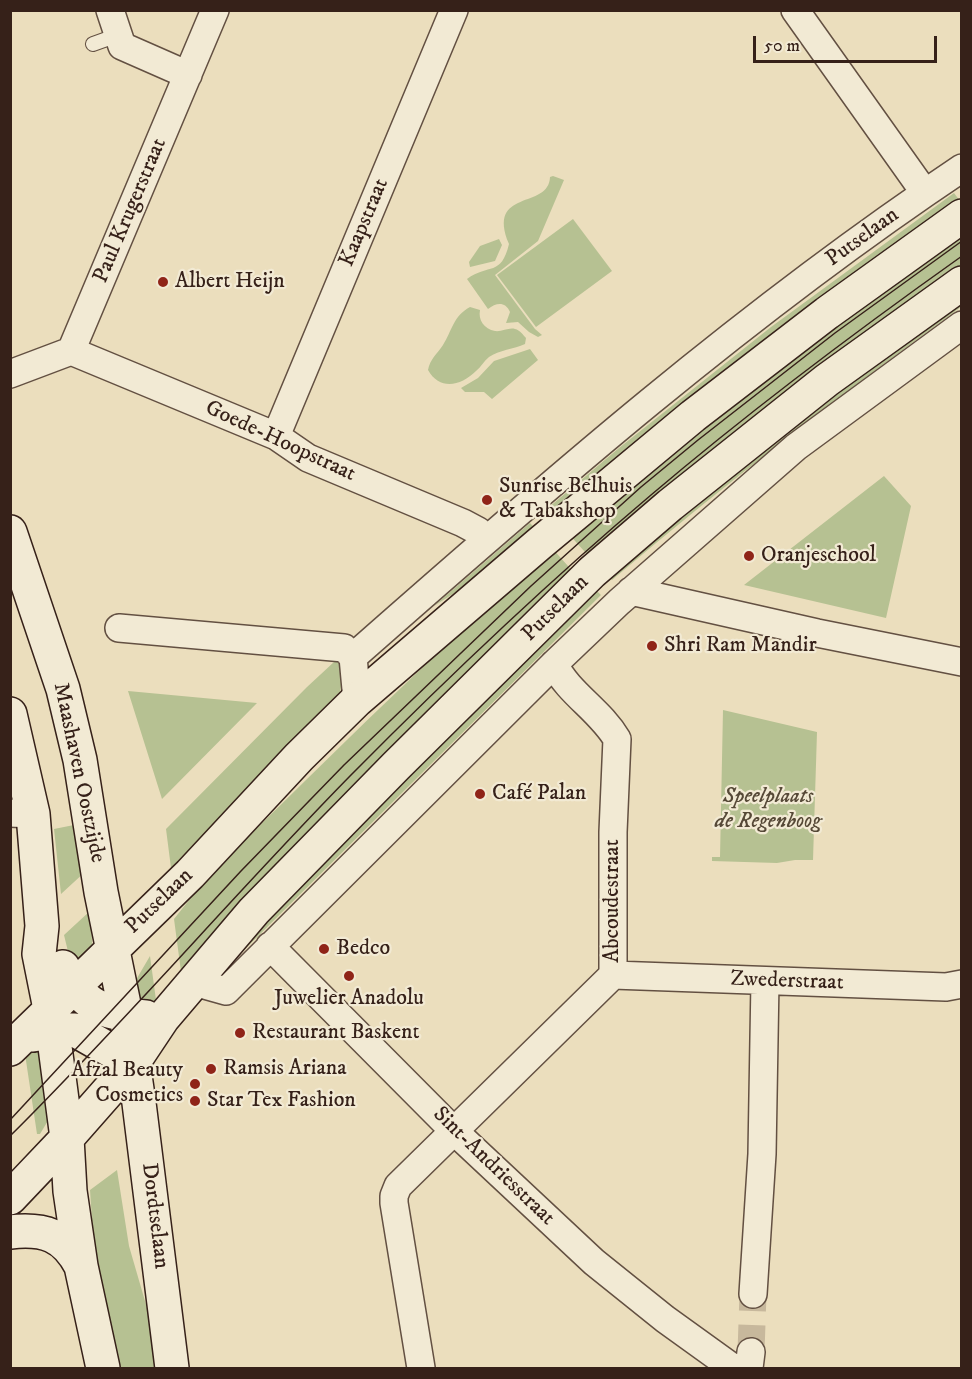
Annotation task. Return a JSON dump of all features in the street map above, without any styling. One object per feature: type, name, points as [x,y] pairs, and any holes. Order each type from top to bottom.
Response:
[{"type":"main road","name":"Putselaan","points":[[15,1045],[52,1019],[74,987],[190,874],[299,757],[357,700],[693,416],[827,313],[962,216]]},
{"type":"main road","name":"Putselaan","points":[[133,1063],[163,1018],[263,902],[396,766],[592,572],[670,505],[827,380],[962,283]]},
{"type":"main road","name":"Maashaven Oostzijde","points":[[10,532],[63,688],[80,760],[112,948]]},
{"type":"main road","points":[[10,714],[22,813],[42,926],[39,954],[52,1019],[67,1138],[70,1191],[81,1266],[103,1368]]},
{"type":"main road","points":[[101,892],[130,910],[150,911]]},
{"type":"main road","points":[[42,926],[74,987],[86,1000],[99,1008],[163,1018]]},
{"type":"main road","name":"Dordtselaan","points":[[112,948],[126,1014],[146,1150],[172,1368]]},
{"type":"main road","points":[[10,1198],[133,1063],[52,1019]]},
{"type":"main road","points":[[10,1232],[34,1231],[57,1237],[75,1254],[81,1266]]},
{"type":"street","name":"Paul Krugerstraat","points":[[71,351],[215,10]]},
{"type":"street","name":"Kaapstraat","points":[[276,436],[454,10]]},
{"type":"street","points":[[795,10],[925,193]]},
{"type":"street","points":[[114,23],[122,46],[188,75]]},
{"type":"street","name":"Putselaan","points":[[353,657],[486,540],[735,333],[962,168]]},
{"type":"street","name":"Putselaan","points":[[194,982],[226,991],[554,664],[631,591],[796,447],[962,326]]},
{"type":"street","points":[[10,374],[71,351]]},
{"type":"street","name":"Goede-Hoopstraat","points":[[71,351],[276,436],[308,458],[464,523],[478,531],[486,540]]},
{"type":"street","points":[[631,591],[817,633],[962,662]]},
{"type":"street","points":[[119,628],[344,648],[353,657],[357,700]]},
{"type":"street","name":"Abcoudestraat","points":[[421,1368],[394,1196],[398,1186],[613,975],[613,832],[616,739],[610,727],[559,675],[554,664]]},
{"type":"street","name":"Sint-Andriesstraat","points":[[270,946],[454,1131],[594,1262],[665,1319],[744,1363]]},
{"type":"street","name":"Zwederstraat","points":[[613,975],[946,987],[962,984]]},
{"type":"street","points":[[753,1294],[762,1154],[765,981]]},
{"type":"lane","points":[[93,44],[114,23]]},
{"type":"green space","points":[[550,177],[564,180],[538,241],[495,275],[535,329],[542,335],[538,337],[518,322],[506,323],[510,312],[506,306],[497,304],[488,309],[467,279],[493,268],[502,261],[509,244],[504,226],[506,215],[520,202],[540,194],[547,187]]},
{"type":"green space","points":[[954,193],[960,201],[557,518],[548,508],[619,448],[771,327]]},
{"type":"green space","points":[[573,219],[612,271],[536,327],[497,275]]},
{"type":"green space","points":[[961,226],[961,269],[593,561],[567,532]]},
{"type":"green space","points":[[499,239],[502,245],[495,261],[470,267],[469,262],[480,246]]},
{"type":"green space","points":[[961,297],[961,307],[784,440],[612,580],[607,575],[676,516]]},
{"type":"green space","points":[[470,307],[480,310],[481,321],[491,330],[520,331],[526,338],[525,344],[493,355],[464,380],[445,384],[433,377],[428,370],[429,366],[456,319]]},
{"type":"green space","points":[[530,349],[538,360],[492,399],[484,392],[465,392],[461,388],[478,378],[494,361]]},
{"type":"green space","points":[[884,476],[911,506],[886,618],[744,585]]},
{"type":"green space","points":[[530,523],[537,530],[481,576],[434,606]]},
{"type":"green space","points":[[551,547],[576,575],[182,979],[174,919],[189,900],[238,847],[336,750]]},
{"type":"green space","points":[[595,589],[601,595],[225,969],[280,904]]},
{"type":"green space","points":[[334,662],[338,662],[343,673],[340,693],[171,868],[166,829]]},
{"type":"green space","points":[[128,691],[257,703],[162,799]]},
{"type":"green space","name":"Speelplaats de Regenboog","points":[[723,710],[817,732],[813,860],[777,863],[712,861],[712,857],[720,857]]},
{"type":"green space","points":[[79,824],[86,871],[61,894],[54,829]]},
{"type":"green space","points":[[90,911],[93,954],[73,972],[64,935]]},
{"type":"green space","points":[[150,956],[156,1000],[148,1006],[130,1007],[133,985]]},
{"type":"green space","points":[[38,1049],[44,1052],[52,1114],[40,1134],[37,1134],[25,1054]]},
{"type":"green space","points":[[117,1170],[129,1246],[147,1308],[158,1368],[117,1368],[96,1281],[90,1190]]},
{"type":"tunnel","points":[[751,1352],[753,1294]]},
{"type":"tram line","points":[[10,1120],[241,871],[344,765],[531,586],[641,487],[698,440],[835,333],[962,241]]},
{"type":"tram line","points":[[10,1136],[97,1047],[351,775],[536,597],[612,528],[727,432],[962,256]]},
{"type":"place","name":"Albert Heijn","points":[[163,282]]},
{"type":"place","name":"Sunrise Belhuis & Tabakshop","points":[[487,500]]},
{"type":"place","name":"Oranjeschool","points":[[749,556]]},
{"type":"place","name":"Shri Ram Mandir","points":[[652,646]]},
{"type":"place","name":"Café Palan","points":[[480,794]]},
{"type":"place","name":"Bedco","points":[[324,949]]},
{"type":"place","name":"Juwelier Anadolu","points":[[349,976]]},
{"type":"place","name":"Restaurant Baskent","points":[[240,1033]]},
{"type":"place","name":"Ramsis Ariana","points":[[211,1069]]},
{"type":"place","name":"Afzal Beauty Cosmetics","points":[[195,1084]]},
{"type":"place","name":"Star Tex Fashion","points":[[195,1101]]}]
